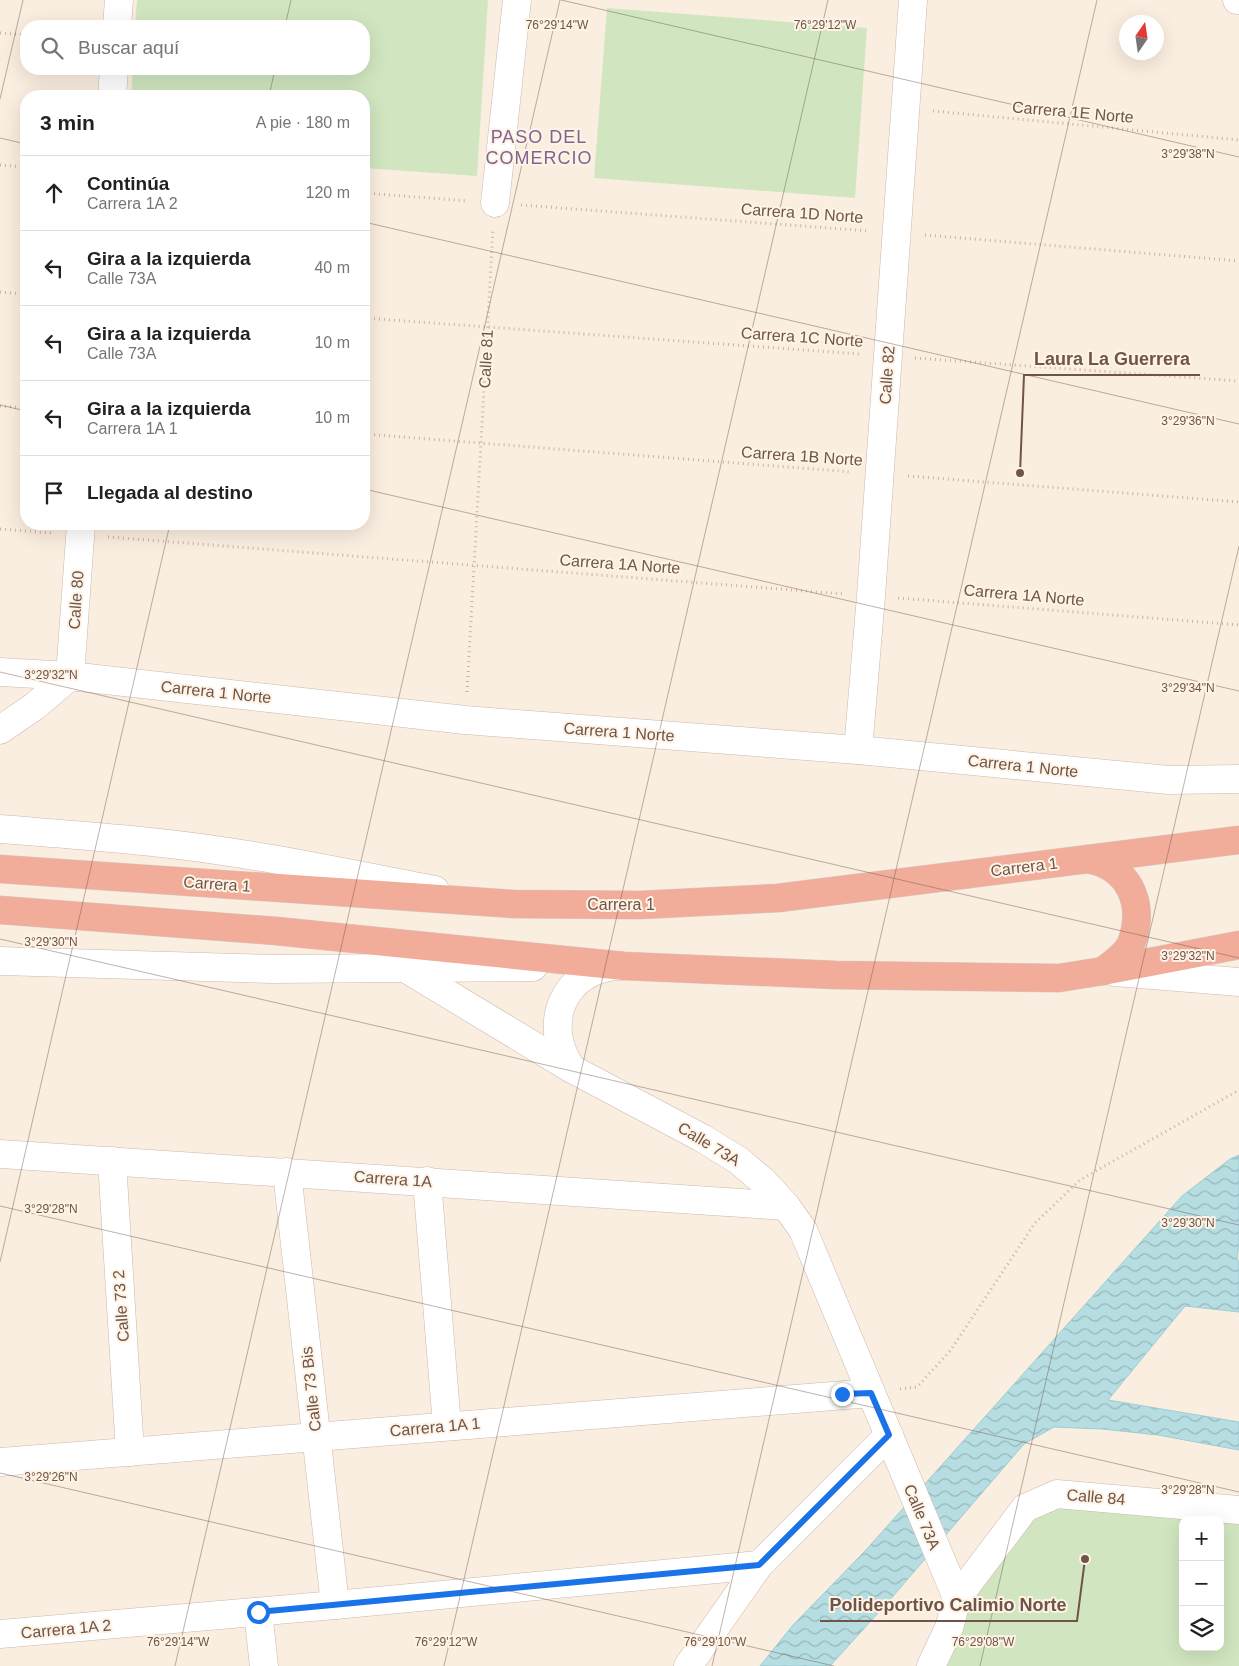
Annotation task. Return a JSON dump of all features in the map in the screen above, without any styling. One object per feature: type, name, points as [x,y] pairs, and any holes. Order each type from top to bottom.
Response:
[{"type":"highway","name":"Carrera 1","points":[[0,869],[513,904],[640,905],[778,898],[1239,840]]},
{"type":"highway","points":[[1085,859],[1098,861],[1120,874],[1128,883],[1136,908],[1132,942],[1122,956],[1103,972]]},
{"type":"highway","points":[[0,910],[276,931],[624,966],[836,975],[1059,978],[1103,972],[1239,945]]},
{"type":"street","points":[[117,20],[119,0]]},
{"type":"street","points":[[495,203],[517,0]]},
{"type":"street","name":"Calle 82","points":[[858,750],[880,474],[913,0]]},
{"type":"street","points":[[112,90],[114,75]]},
{"type":"street","name":"Calle 80","points":[[70,676],[81,530]]},
{"type":"street","name":"Carrera 1 Norte","points":[[0,672],[70,676],[465,720],[858,750],[1169,780],[1239,779]]},
{"type":"street","points":[[0,730],[35,706],[70,676]]},
{"type":"street","points":[[0,829],[111,838],[222,851],[326,868],[513,904]]},
{"type":"street","points":[[0,961],[271,969],[624,966]]},
{"type":"street","points":[[572,1069],[564,1058],[559,1045],[557,1032],[560,1006],[575,984],[586,976],[611,966],[624,966]]},
{"type":"street","name":"Calle 73A","points":[[405,968],[572,1069],[702,1138],[738,1160],[764,1182],[786,1206],[804,1230],[957,1598]]},
{"type":"street","points":[[1103,972],[1239,982]]},
{"type":"street","name":"Carrera 1A","points":[[0,1154],[786,1206]]},
{"type":"street","name":"Calle 73 2","points":[[112,1161],[130,1452]]},
{"type":"street","name":"Calle 73 Bis","points":[[287,1172],[335,1605]]},
{"type":"street","points":[[427,1181],[447,1426]]},
{"type":"street","name":"Carrera 1A 1","points":[[0,1462],[871,1393]]},
{"type":"street","points":[[688,1666],[759,1565],[889,1435]]},
{"type":"street","name":"Calle 84","points":[[957,1598],[1025,1508],[1057,1494],[1239,1510]]},
{"type":"street","name":"Carrera 1A 2","points":[[0,1634],[759,1565]]},
{"type":"street","points":[[931,1666],[949,1628],[957,1598]]},
{"type":"street","points":[[258,1612],[264,1666]]},
{"type":"path","points":[[0,33],[20,35]]},
{"type":"path","name":"Carrera 1E Norte","points":[[906,108],[1239,140]]},
{"type":"path","points":[[0,166],[20,167]]},
{"type":"path","name":"Carrera 1D Norte","points":[[370,193],[1239,261]]},
{"type":"path","name":"Calle 81","points":[[465,720],[495,203]]},
{"type":"path","points":[[0,292],[20,294]]},
{"type":"path","name":"Carrera 1C Norte","points":[[370,318],[1239,381]]},
{"type":"path","points":[[0,406],[20,408]]},
{"type":"path","name":"Carrera 1B Norte","points":[[370,435],[1239,502]]},
{"type":"path","name":"Carrera 1A Norte","points":[[0,529],[20,529]]},
{"type":"path","name":"Carrera 1A Norte","points":[[92,530],[474,566],[1239,625]]},
{"type":"path","points":[[871,1393],[917,1387],[950,1351],[1035,1223],[1080,1180],[1239,1090]]},
{"type":"green space","points":[[137,0],[488,0],[477,176],[370,168],[370,90],[131,90],[133,75],[370,75],[370,20],[135,20]]},
{"type":"green space","points":[[607,8],[867,28],[855,198],[594,178]]},
{"type":"green space","points":[[1044,1499],[1239,1510],[1239,1666],[931,1666],[949,1628]]},
{"type":"water","points":[[1239,1155],[1239,1243],[1237,1260],[1239,1261],[1239,1312],[1185,1306],[1108,1400],[1239,1422],[1239,1450],[1158,1435],[1102,1429],[1054,1427],[1024,1444],[888,1602],[830,1666],[760,1666],[793,1625],[865,1551],[1182,1196],[1230,1159]]},
{"type":"place","name":"Laura La Guerrera","points":[[1020,473]]},
{"type":"place","name":"Polideportivo Calimio Norte","points":[[1085,1559]]},
{"type":"district","name":"PASO DEL COMERCIO","points":[[539,147]]},
{"type":"route","points":[[258,1612],[759,1565],[889,1435],[871,1393],[842,1394]]}]
